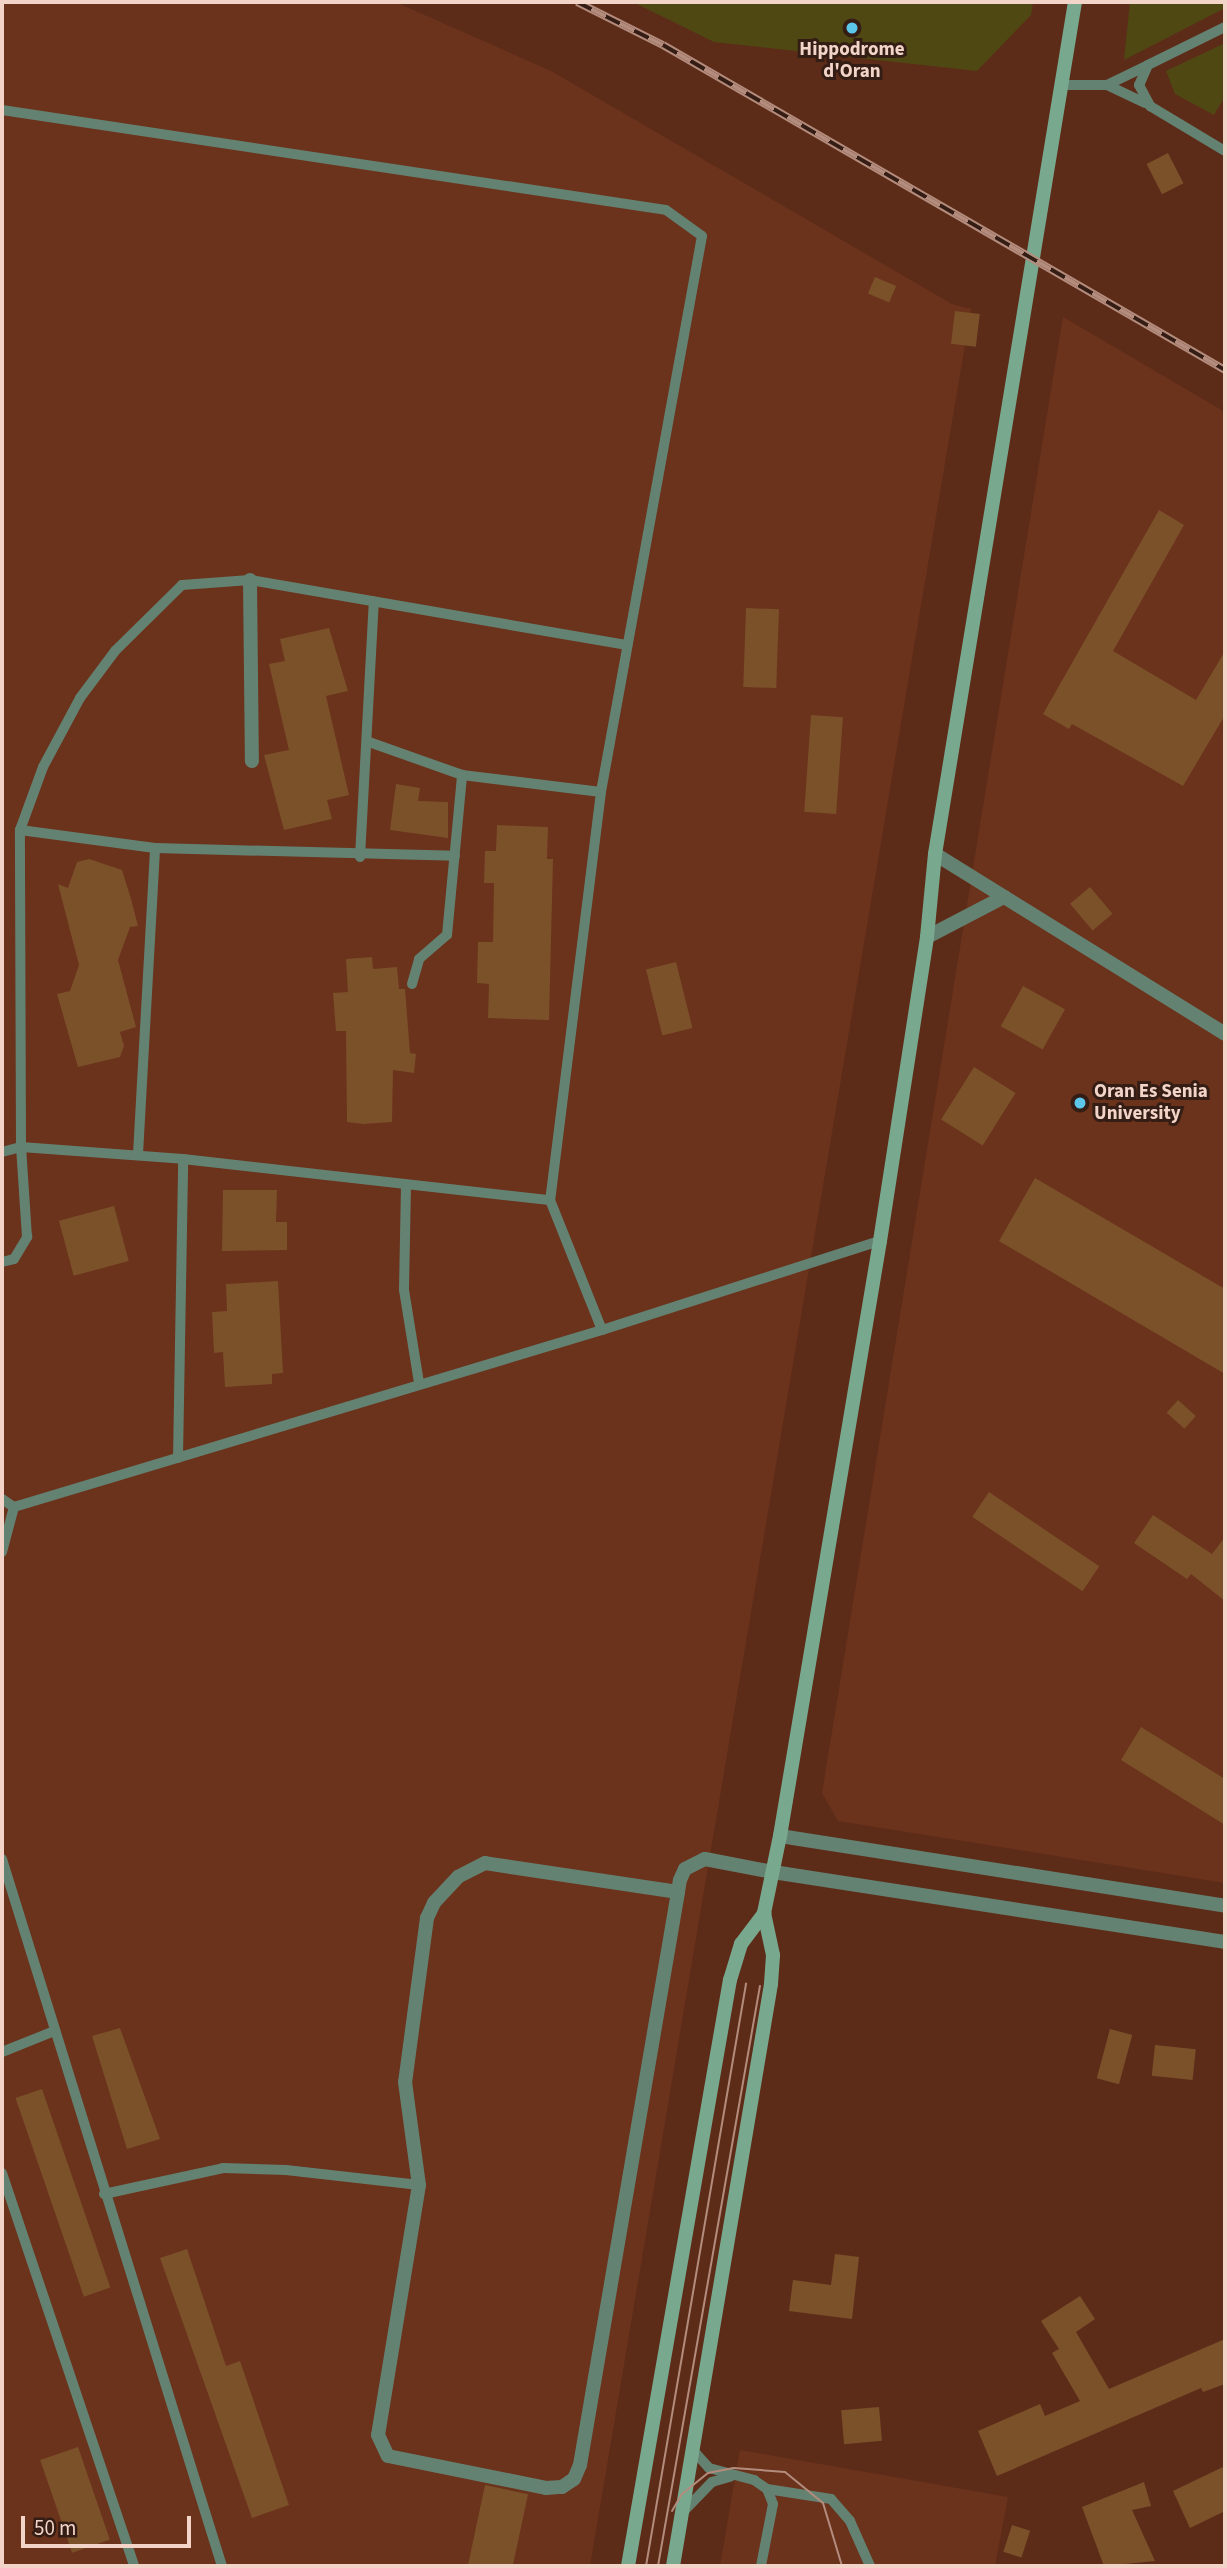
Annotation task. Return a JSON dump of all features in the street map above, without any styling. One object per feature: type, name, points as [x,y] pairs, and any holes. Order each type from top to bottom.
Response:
[{"type":"main road","points":[[628,2566],[730,1980],[741,1944],[764,1913],[774,1872],[880,1241],[927,937],[935,854],[1075,2]]},
{"type":"main road","points":[[673,2566],[691,2443],[772,1977],[771,1941],[764,1913]]},
{"type":"street","points":[[250,580],[252,761]]},
{"type":"street","points":[[935,854],[1225,1034]]},
{"type":"street","points":[[927,937],[1004,897]]},
{"type":"street","points":[[780,1836],[1225,1906]]},
{"type":"street","points":[[678,1892],[503,1863],[470,1869],[444,1890],[427,1918],[405,2082],[419,2185],[378,2435],[380,2447],[398,2460],[546,2488],[562,2487],[574,2479],[580,2465],[678,1892],[685,1869],[705,1859],[1225,1941]]},
{"type":"lane","points":[[1062,85],[1107,85],[1225,27]]},
{"type":"lane","points":[[1148,65],[1139,85],[1150,106]]},
{"type":"lane","points":[[1107,85],[1150,106],[1225,151]]},
{"type":"lane","points":[[2,110],[666,210],[702,236],[601,792],[550,1200],[602,1330]]},
{"type":"lane","points":[[2,1262],[14,1259],[27,1237],[21,1147],[20,830],[43,767],[80,698],[115,651],[182,585],[250,580],[627,645]]},
{"type":"lane","points":[[360,857],[369,742],[374,601]]},
{"type":"lane","points":[[369,742],[462,775],[601,792]]},
{"type":"lane","points":[[412,984],[419,959],[447,935],[462,775]]},
{"type":"lane","points":[[20,830],[155,848],[360,857],[455,856]]},
{"type":"lane","points":[[138,1154],[155,848]]},
{"type":"lane","points":[[2,1153],[21,1147],[138,1154],[550,1200]]},
{"type":"lane","points":[[178,1458],[183,1159]]},
{"type":"lane","points":[[406,1185],[404,1290],[419,1383]]},
{"type":"lane","points":[[14,1507],[602,1330],[880,1241]]},
{"type":"lane","points":[[2,1499],[14,1507]]},
{"type":"lane","points":[[2,1552],[14,1507]]},
{"type":"lane","points":[[2,1860],[52,2032],[222,2566]]},
{"type":"lane","points":[[2,2052],[52,2032]]},
{"type":"lane","points":[[104,2193],[234,2168],[419,2185]]},
{"type":"lane","points":[[2,2173],[134,2566]]},
{"type":"lane","points":[[691,2443],[701,2463],[732,2476],[754,2480],[767,2489],[831,2499],[850,2521],[870,2566]]},
{"type":"lane","points":[[679,2518],[712,2482],[732,2476]]},
{"type":"lane","points":[[761,2566],[773,2504],[767,2489]]},
{"type":"shaded area","points":[[2,2],[395,2],[551,71],[952,304],[971,309],[590,2566],[2,2566]]},
{"type":"shaded area","name":"Hippodrome d'Oran","points":[[633,2],[1033,2],[1031,15],[977,71],[714,42]]},
{"type":"shaded area","points":[[1130,2],[1225,2],[1225,8],[1124,60]]},
{"type":"shaded area","points":[[1225,43],[1225,96],[1214,115],[1175,94],[1166,71]]},
{"type":"shaded area","name":"Oran Es Senia University","points":[[1063,317],[1225,412],[1225,1883],[838,1821],[822,1793]]},
{"type":"shaded area","points":[[740,2450],[1008,2497],[995,2566],[720,2566]]},
{"type":"building","points":[[1168,153],[1183,183],[1162,194],[1147,164]]},
{"type":"building","points":[[875,277],[896,286],[889,303],[868,294]]},
{"type":"building","points":[[955,311],[980,314],[976,347],[951,344]]},
{"type":"building","points":[[1159,510],[1184,525],[1113,651],[1196,700],[1225,651],[1225,715],[1183,786],[1072,724],[1069,729],[1043,714]]},
{"type":"building","points":[[746,608],[779,609],[776,688],[743,687]]},
{"type":"building","points":[[329,628],[348,691],[326,696],[349,795],[327,800],[332,819],[284,830],[264,755],[289,750],[269,664],[285,661],[280,639]]},
{"type":"building","points":[[811,715],[843,717],[836,814],[804,812]]},
{"type":"building","points":[[396,784],[420,788],[418,801],[448,802],[448,838],[390,830]]},
{"type":"building","points":[[497,825],[548,827],[547,859],[553,859],[549,1020],[488,1018],[489,984],[477,983],[478,942],[493,942],[494,883],[484,883],[485,851],[496,851]]},
{"type":"building","points":[[89,859],[122,870],[131,899],[138,926],[130,927],[118,960],[136,1027],[120,1032],[124,1046],[120,1057],[78,1067],[57,994],[70,991],[79,965],[58,884],[68,888],[77,862]]},
{"type":"building","points":[[1090,887],[1112,914],[1093,931],[1070,904]]},
{"type":"building","points":[[372,957],[373,969],[397,967],[399,989],[405,989],[410,1053],[416,1054],[414,1073],[393,1070],[392,1122],[363,1124],[347,1122],[346,1031],[336,1031],[333,993],[348,992],[346,959]]},
{"type":"building","points":[[676,962],[692,1028],[662,1035],[646,969]]},
{"type":"building","points":[[1023,986],[1065,1009],[1043,1050],[1001,1026]]},
{"type":"building","points":[[974,1067],[1016,1093],[983,1146],[941,1120]]},
{"type":"building","points":[[1035,1178],[1225,1289],[1225,1374],[999,1241]]},
{"type":"building","points":[[223,1190],[277,1190],[276,1222],[287,1222],[287,1250],[222,1251]]},
{"type":"building","points":[[114,1206],[129,1261],[74,1276],[59,1221]]},
{"type":"building","points":[[278,1281],[283,1373],[272,1374],[272,1384],[225,1387],[223,1352],[214,1353],[212,1312],[227,1311],[226,1284]]},
{"type":"building","points":[[1178,1400],[1196,1416],[1184,1429],[1167,1413]]},
{"type":"building","points":[[989,1492],[1099,1566],[1082,1591],[972,1517]]},
{"type":"building","points":[[1153,1515],[1212,1554],[1225,1537],[1225,1601],[1191,1574],[1187,1579],[1134,1543]]},
{"type":"building","points":[[1141,1727],[1225,1779],[1225,1825],[1121,1760]]},
{"type":"building","points":[[120,2028],[160,2139],[127,2149],[92,2036]]},
{"type":"building","points":[[1110,2029],[1132,2035],[1119,2084],[1097,2078]]},
{"type":"building","points":[[1155,2045],[1196,2049],[1193,2080],[1152,2076]]},
{"type":"building","points":[[42,2089],[110,2288],[84,2297],[16,2098]]},
{"type":"building","points":[[187,2249],[226,2366],[240,2361],[289,2505],[252,2518],[160,2258]]},
{"type":"building","points":[[835,2254],[859,2257],[852,2319],[789,2311],[793,2280],[831,2285]]},
{"type":"building","points":[[1080,2296],[1095,2319],[1076,2332],[1109,2389],[1225,2339],[1225,2384],[1203,2392],[1201,2388],[997,2476],[978,2431],[1040,2404],[1045,2416],[1080,2401],[1052,2353],[1059,2349],[1041,2321]]},
{"type":"building","points":[[879,2407],[882,2441],[844,2444],[841,2410]]},
{"type":"building","points":[[78,2447],[110,2540],[72,2553],[40,2460]]},
{"type":"building","points":[[1225,2466],[1225,2511],[1190,2528],[1173,2491]]},
{"type":"building","points":[[1144,2482],[1151,2506],[1132,2510],[1155,2561],[1104,2566],[1082,2507]]},
{"type":"building","points":[[485,2485],[528,2494],[513,2566],[468,2565]]},
{"type":"building","points":[[1012,2525],[1030,2531],[1021,2558],[1003,2552]]},
{"type":"tram line","points":[[646,2566],[746,1984]]},
{"type":"tram line","points":[[658,2566],[760,1986]]},
{"type":"tram line","points":[[672,2511],[682,2494],[708,2473],[734,2468],[785,2472],[823,2503],[842,2566]]},
{"type":"railway","points":[[577,2],[663,45],[1225,370]]},
{"type":"place","name":"Hippodrome d'Oran","points":[[852,28]]},
{"type":"place","name":"Oran Es Senia University","points":[[1080,1103]]}]
